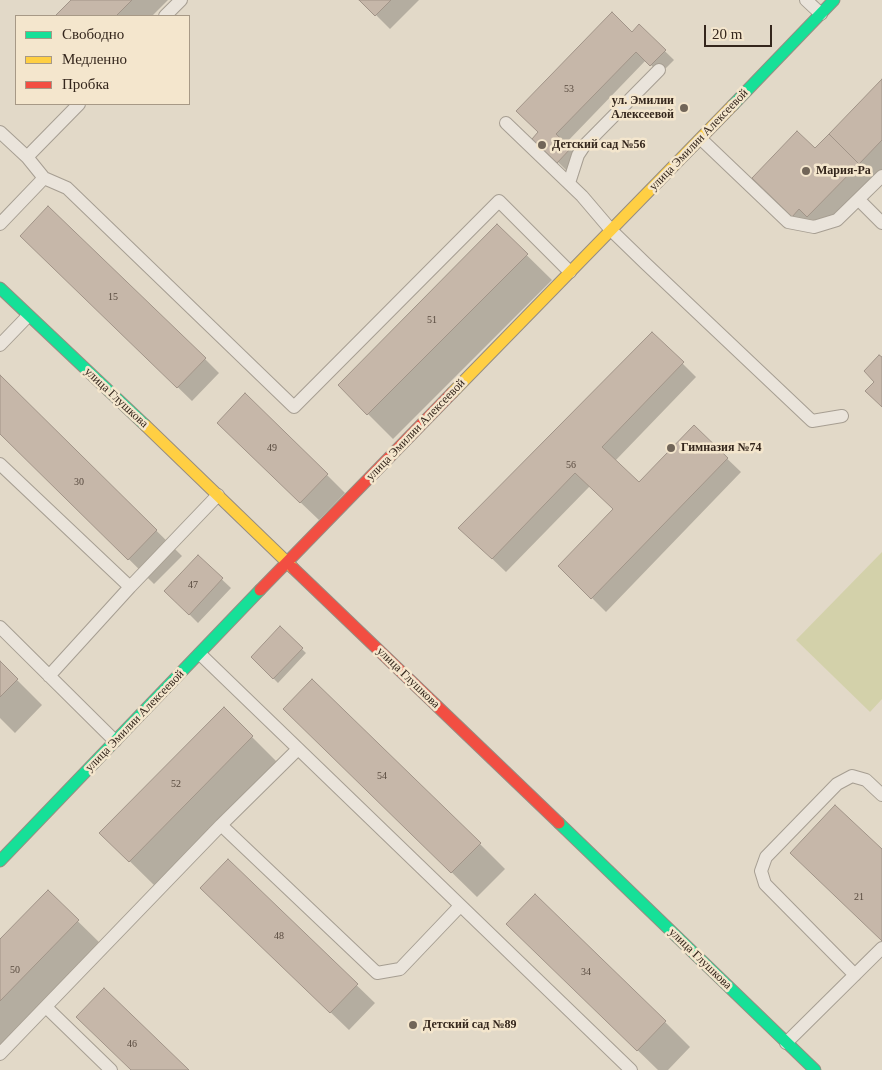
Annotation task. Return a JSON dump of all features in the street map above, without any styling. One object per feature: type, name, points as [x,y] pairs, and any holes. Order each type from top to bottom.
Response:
[{"type":"street","name":"улица Эмилии Алексеевой","points":[[0,861],[834,0]]},
{"type":"street","name":"улица Глушкова","points":[[0,288],[288,562],[815,1070]]},
{"type":"lane","points":[[166,15],[181,0]]},
{"type":"lane","points":[[806,0],[821,14]]},
{"type":"lane","points":[[569,184],[578,155],[584,146],[659,70]]},
{"type":"lane","points":[[26,157],[78,105]]},
{"type":"lane","points":[[506,123],[569,184],[611,230],[812,421],[842,416]]},
{"type":"lane","points":[[0,132],[26,157],[44,178],[67,188],[294,407],[499,201],[570,272]]},
{"type":"lane","points":[[701,138],[788,222],[814,227],[837,220],[882,176]]},
{"type":"lane","points":[[0,224],[44,178]]},
{"type":"lane","points":[[859,200],[882,222]]},
{"type":"lane","points":[[0,345],[28,316]]},
{"type":"lane","points":[[0,464],[130,587]]},
{"type":"lane","points":[[49,676],[130,587],[218,495]]},
{"type":"lane","points":[[0,627],[115,741]]},
{"type":"lane","points":[[200,654],[631,1070]]},
{"type":"lane","points":[[0,1054],[221,825],[298,749]]},
{"type":"lane","points":[[855,974],[765,884],[761,871],[766,857],[837,784],[852,776],[866,780],[882,795]]},
{"type":"lane","points":[[221,825],[377,973],[400,969],[460,906]]},
{"type":"lane","points":[[786,1043],[882,948]]},
{"type":"lane","points":[[46,1007],[111,1070]]},
{"type":"shaded area","points":[[882,552],[882,699],[870,712],[796,640]]},
{"type":"building","points":[[71,0],[132,0],[117,15],[56,15]]},
{"type":"building","points":[[359,0],[391,0],[375,16]]},
{"type":"building","points":[[612,12],[632,32],[639,24],[666,50],[650,66],[636,52],[556,134],[571,148],[557,163],[532,139],[538,132],[516,111]]},
{"type":"building","points":[[882,79],[882,140],[859,164],[829,134]]},
{"type":"building","name":"Мария-Ра","points":[[797,131],[815,148],[829,134],[859,164],[807,217],[799,209],[792,217],[752,178]]},
{"type":"building","points":[[48,206],[206,358],[177,388],[20,236]]},
{"type":"building","points":[[497,224],[528,254],[367,415],[338,385]]},
{"type":"building","points":[[652,332],[684,362],[602,447],[639,482],[694,425],[728,458],[591,599],[558,566],[613,509],[575,473],[492,559],[458,528]]},
{"type":"building","points":[[879,355],[882,357],[882,407],[865,391],[874,382],[864,371]]},
{"type":"building","points":[[0,375],[157,530],[128,560],[0,434]]},
{"type":"building","points":[[245,393],[328,474],[300,503],[217,423]]},
{"type":"building","points":[[198,555],[223,578],[189,615],[164,591]]},
{"type":"building","points":[[280,626],[303,648],[273,679],[251,657]]},
{"type":"building","points":[[0,661],[18,679],[0,697]]},
{"type":"building","points":[[312,679],[481,843],[451,873],[283,709]]},
{"type":"building","points":[[224,707],[253,736],[129,862],[99,833]]},
{"type":"building","points":[[835,805],[882,849],[882,941],[790,853]]},
{"type":"building","points":[[228,859],[358,984],[330,1013],[200,888]]},
{"type":"building","points":[[48,890],[79,920],[0,1001],[0,939]]},
{"type":"building","points":[[535,894],[666,1021],[637,1051],[506,924]]},
{"type":"building","points":[[104,988],[189,1070],[131,1070],[76,1017]]},
{"type":"traffic: fast","points":[[733,105],[834,0]]},
{"type":"traffic: fast","points":[[0,288],[145,425]]},
{"type":"traffic: fast","points":[[0,861],[260,590]]},
{"type":"traffic: fast","points":[[559,823],[815,1070]]},
{"type":"traffic: slow","points":[[452,393],[733,105]]},
{"type":"traffic: slow","points":[[145,425],[293,568]]},
{"type":"traffic: jam","points":[[260,590],[452,393]]},
{"type":"traffic: jam","points":[[293,568],[559,823]]},
{"type":"place","name":"ул. Эмилии Алексеевой","points":[[684,108]]},
{"type":"place","name":"Детский сад №56","points":[[542,145]]},
{"type":"place","name":"Мария-Ра","points":[[806,171]]},
{"type":"place","name":"Гимназия №74","points":[[671,448]]},
{"type":"place","name":"Детский сад №89","points":[[413,1025]]}]
